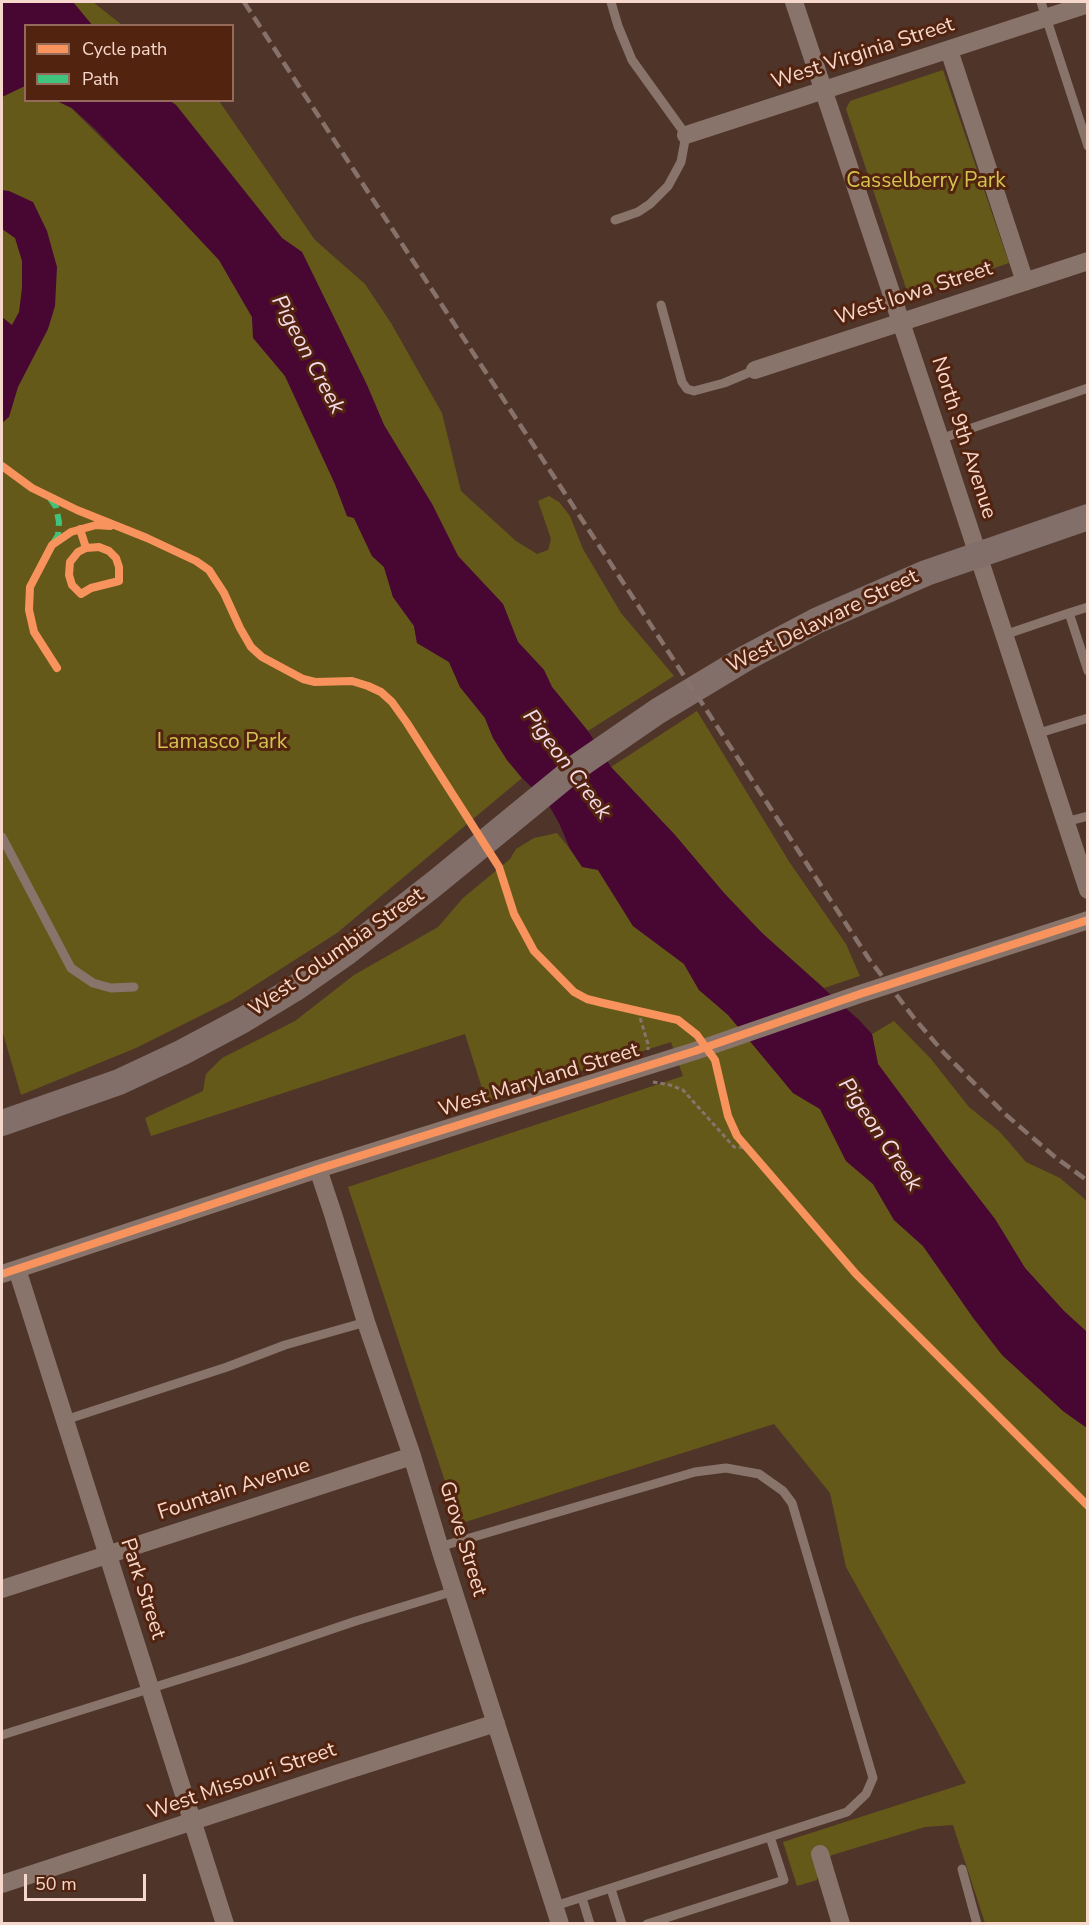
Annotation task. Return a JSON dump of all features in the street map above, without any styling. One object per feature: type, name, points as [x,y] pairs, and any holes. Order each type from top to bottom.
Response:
[{"type":"main road","name":"West Delaware Street","points":[[578,766],[703,682],[816,621],[926,573],[1088,517]]},
{"type":"main road","name":"West Columbia Street","points":[[2,1123],[119,1082],[181,1053],[243,1020],[294,989],[347,952],[434,884],[578,766]]},
{"type":"street","name":"North 9th Avenue","points":[[794,2],[1088,890]]},
{"type":"street","name":"West Virginia Street","points":[[686,135],[949,50],[1043,10],[1088,4]]},
{"type":"street","points":[[949,50],[1025,282]]},
{"type":"street","name":"West Iowa Street","points":[[755,370],[1088,261]]},
{"type":"street","name":"West Maryland Street","points":[[9,1271],[318,1170],[695,1051],[860,994],[1088,920]]},
{"type":"street","name":"Grove Street","points":[[318,1170],[366,1322],[412,1456],[557,1915]]},
{"type":"street","name":"Park Street","points":[[9,1271],[65,1420],[225,1923]]},
{"type":"street","name":"Fountain Avenue","points":[[2,1589],[412,1456]]},
{"type":"street","name":"West Missouri Street","points":[[2,1884],[352,1768],[496,1723]]},
{"type":"street","points":[[820,1854],[841,1923]]},
{"type":"lane","points":[[611,2],[632,60],[686,135],[681,162],[668,186],[650,204],[638,212],[615,220]]},
{"type":"lane","points":[[1043,10],[1088,146]]},
{"type":"lane","points":[[661,305],[682,382],[687,389],[694,391],[724,383],[755,370]]},
{"type":"lane","points":[[940,439],[1088,388]]},
{"type":"lane","points":[[1004,635],[1088,607]]},
{"type":"lane","points":[[1070,613],[1088,671]]},
{"type":"lane","points":[[1036,734],[1088,718]]},
{"type":"lane","points":[[1065,822],[1088,816]]},
{"type":"lane","points":[[2,837],[71,968],[93,983],[111,988],[134,987]]},
{"type":"lane","points":[[65,1420],[227,1367],[285,1345],[366,1322]]},
{"type":"lane","points":[[440,1547],[695,1472],[726,1468],[746,1470],[769,1479],[783,1491],[792,1503],[873,1778],[866,1794],[846,1812],[582,1898],[557,1915]]},
{"type":"lane","points":[[2,1735],[209,1671],[356,1621],[454,1591]]},
{"type":"lane","points":[[647,1923],[784,1880],[770,1837]]},
{"type":"lane","points":[[962,1869],[977,1923]]},
{"type":"lane","points":[[611,1888],[622,1923]]},
{"type":"lane","points":[[582,1898],[590,1923]]},
{"type":"path","points":[[80,529],[86,548]]},
{"type":"path","points":[[99,547],[116,558],[119,567],[119,581],[107,582],[81,594],[74,587],[69,574],[70,562],[78,552],[86,548],[99,547]]},
{"type":"path","points":[[638,1011],[648,1044],[648,1066],[652,1082],[683,1090],[734,1147],[748,1148]]},
{"type":"green space","points":[[73,2],[93,2],[121,24],[91,24]]},
{"type":"green space","name":"Lamasco Park","points":[[2,55],[24,83],[24,102],[59,102],[71,108],[144,180],[219,260],[252,317],[254,338],[285,376],[335,484],[347,516],[354,518],[372,556],[384,567],[393,597],[414,626],[417,643],[449,662],[460,687],[485,718],[493,738],[522,778],[337,933],[232,1000],[136,1048],[21,1095],[2,1030]]},
{"type":"green space","name":"Casselberry Park","points":[[943,70],[1009,263],[909,297],[846,109],[850,101]]},
{"type":"green space","points":[[172,102],[220,102],[315,240],[365,284],[391,323],[442,413],[461,491],[516,541],[537,554],[548,550],[551,539],[538,501],[549,496],[559,502],[570,516],[583,549],[621,613],[674,676],[588,731],[552,687],[544,670],[518,642],[503,604],[458,556],[432,504],[384,425],[302,252],[282,238]]},
{"type":"green space","points":[[697,711],[790,863],[846,944],[860,976],[824,988],[762,933],[611,767]]},
{"type":"green space","points":[[557,833],[570,849],[598,870],[633,926],[684,964],[699,990],[729,1015],[793,1093],[820,1109],[846,1161],[873,1184],[894,1220],[923,1246],[974,1319],[1063,1411],[1087,1428],[1087,1923],[985,1923],[953,1825],[925,1827],[832,1855],[819,1866],[817,1880],[797,1886],[783,1842],[966,1783],[846,1567],[830,1493],[774,1424],[459,1524],[348,1187],[683,1076],[671,1042],[486,1101],[465,1034],[151,1136],[145,1118],[203,1091],[206,1074],[222,1058],[295,1021],[354,975],[438,927],[463,898],[510,859],[516,849],[534,838]]},
{"type":"green space","points":[[894,1021],[931,1059],[969,1107],[1000,1132],[1026,1162],[1060,1178],[1087,1201],[1087,1332],[1064,1311],[1025,1268],[995,1219],[878,1064],[872,1034]]},
{"type":"water","points":[[2,2],[73,2],[91,24],[24,24],[24,86],[2,97]]},
{"type":"water","name":"Pigeon Creek","points":[[59,102],[172,102],[282,238],[302,252],[384,425],[432,504],[458,556],[503,604],[518,642],[544,670],[552,687],[588,731],[611,767],[675,835],[724,893],[762,933],[872,1034],[878,1064],[995,1219],[1025,1268],[1064,1311],[1087,1332],[1087,1428],[1063,1411],[1002,1355],[923,1246],[894,1220],[873,1184],[846,1161],[820,1109],[793,1093],[728,1015],[699,990],[684,964],[633,926],[598,870],[582,867],[570,849],[547,802],[507,760],[493,738],[485,718],[460,687],[449,662],[417,643],[414,626],[393,597],[384,567],[372,556],[354,518],[347,516],[335,484],[285,376],[253,338],[252,317],[219,260],[95,129],[72,108]]},
{"type":"water","points":[[2,190],[33,202],[47,231],[57,267],[55,306],[48,329],[18,387],[9,417],[2,423],[2,317],[12,325],[19,312],[22,261],[15,238],[2,229]]},
{"type":"railway","points":[[244,2],[869,959],[945,1054],[1005,1114],[1055,1157],[1088,1181]]},
{"type":"marked path","points":[[50,498],[56,507],[59,522],[58,535],[53,543]]},
{"type":"cycle path","points":[[2,466],[32,488],[77,510],[147,538],[196,561],[209,570],[224,593],[251,647],[262,657],[303,679],[315,682],[352,681],[381,692],[392,702],[499,867],[514,914],[534,951],[574,992],[587,999],[678,1020],[697,1035],[715,1060],[728,1116],[737,1136],[856,1274],[1088,1506]]},
{"type":"cycle path","points":[[57,668],[34,632],[29,610],[30,587],[52,545],[71,532],[96,525],[110,526]]},
{"type":"cycle path","points":[[80,529],[86,548],[78,552],[70,562],[69,575],[72,585],[81,594],[91,588],[119,581],[119,567],[116,558],[109,551],[99,547],[86,548]]},
{"type":"cycle path","points":[[2,1274],[318,1169],[695,1051],[860,994],[1088,920]]}]
